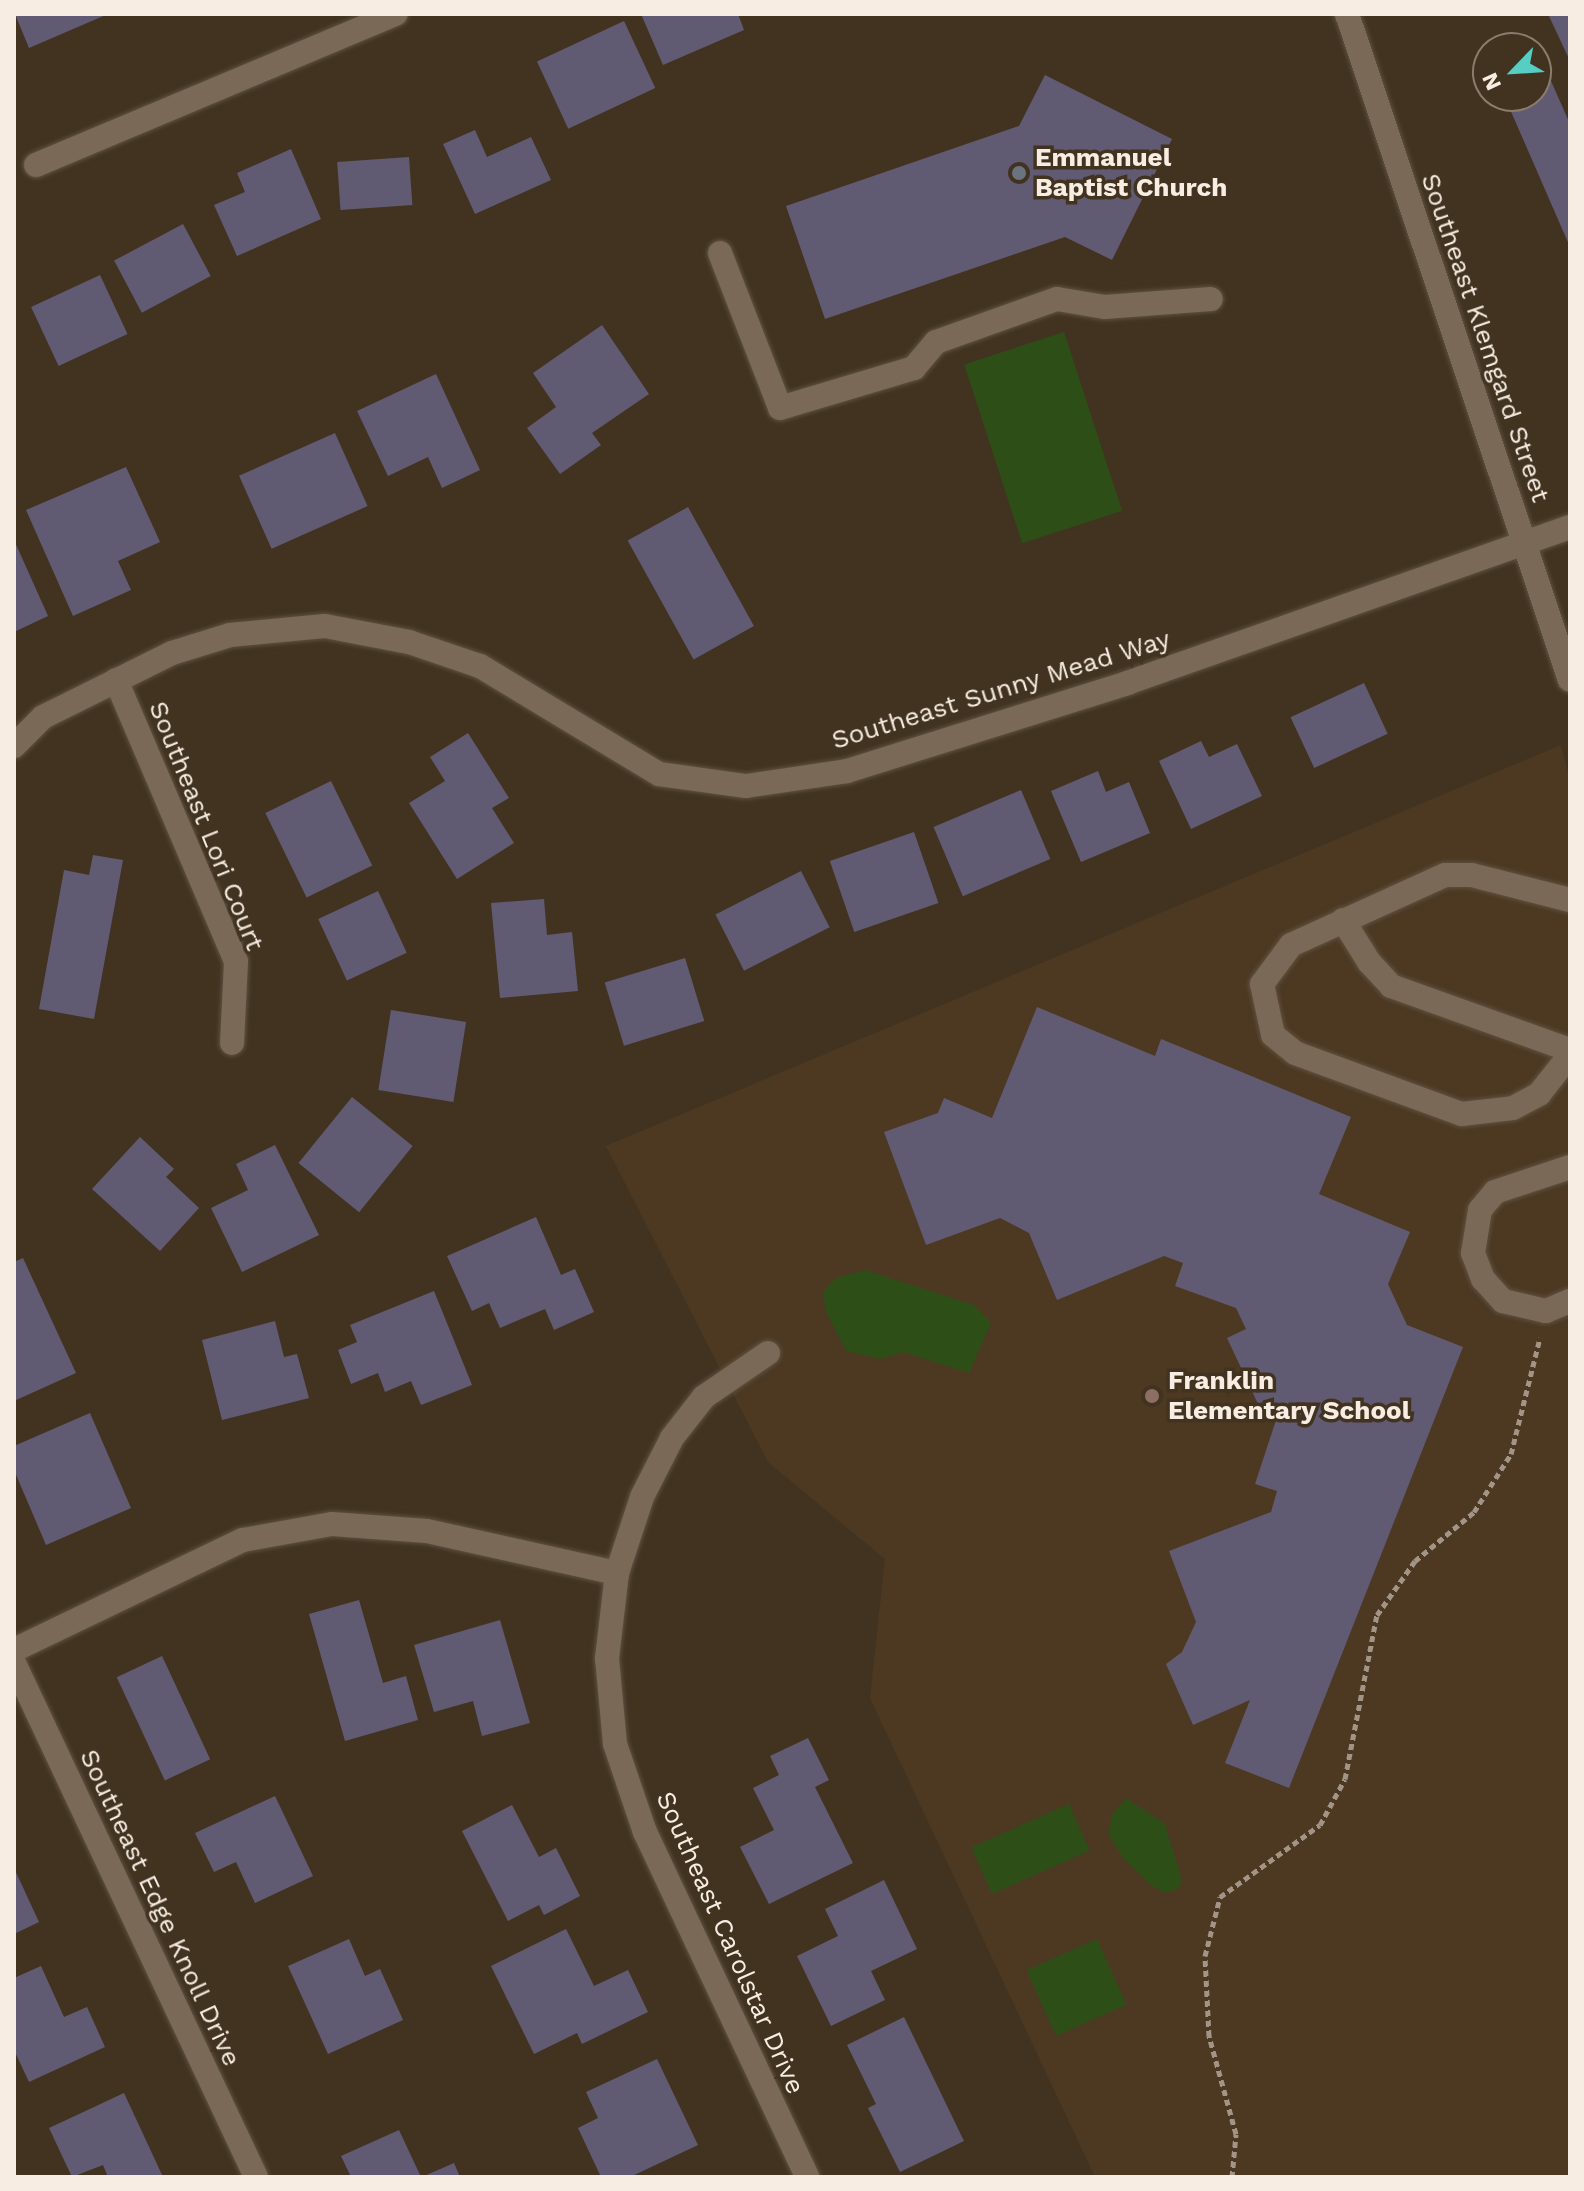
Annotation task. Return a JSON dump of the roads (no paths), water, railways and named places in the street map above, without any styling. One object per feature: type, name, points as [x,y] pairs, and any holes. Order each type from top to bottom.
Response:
[{"type":"street","points":[[36,165],[396,14]]},
{"type":"street","name":"Southeast Klemgard Street","points":[[1347,14],[1568,666]]},
{"type":"street","points":[[720,253],[780,408],[914,368],[936,342],[1057,299],[1105,307],[1211,299]]},
{"type":"street","name":"Southeast Sunny Mead Way","points":[[14,746],[43,717],[172,653],[230,635],[325,626],[409,642],[480,666],[659,774],[746,786],[847,771],[1127,683],[1570,527]]},
{"type":"street","name":"Southeast Lori Court","points":[[116,680],[236,962],[232,1043]]},
{"type":"street","points":[[1343,920],[1369,962],[1391,986],[1570,1052],[1539,1094],[1488,1115],[1462,1114],[1295,1053],[1273,1035],[1262,984],[1291,945],[1343,920],[1445,875],[1471,875],[1570,900]]},
{"type":"street","points":[[1570,1167],[1495,1192],[1480,1210],[1473,1253],[1483,1279],[1503,1301],[1546,1311],[1570,1301]]},
{"type":"street","name":"Southeast Carolstar Drive","points":[[768,1353],[704,1397],[672,1438],[642,1497],[617,1573],[607,1658],[615,1744],[645,1832],[807,2177]]},
{"type":"street","points":[[14,1650],[243,1540],[332,1524],[427,1531],[617,1573]]},
{"type":"street","name":"Southeast Edge Knoll Drive","points":[[14,1663],[256,2177]]},
{"type":"place","name":"Emmanuel Baptist Church","points":[[1019,173]]},
{"type":"place","name":"Franklin Elementary School","points":[[1152,1396]]}]
